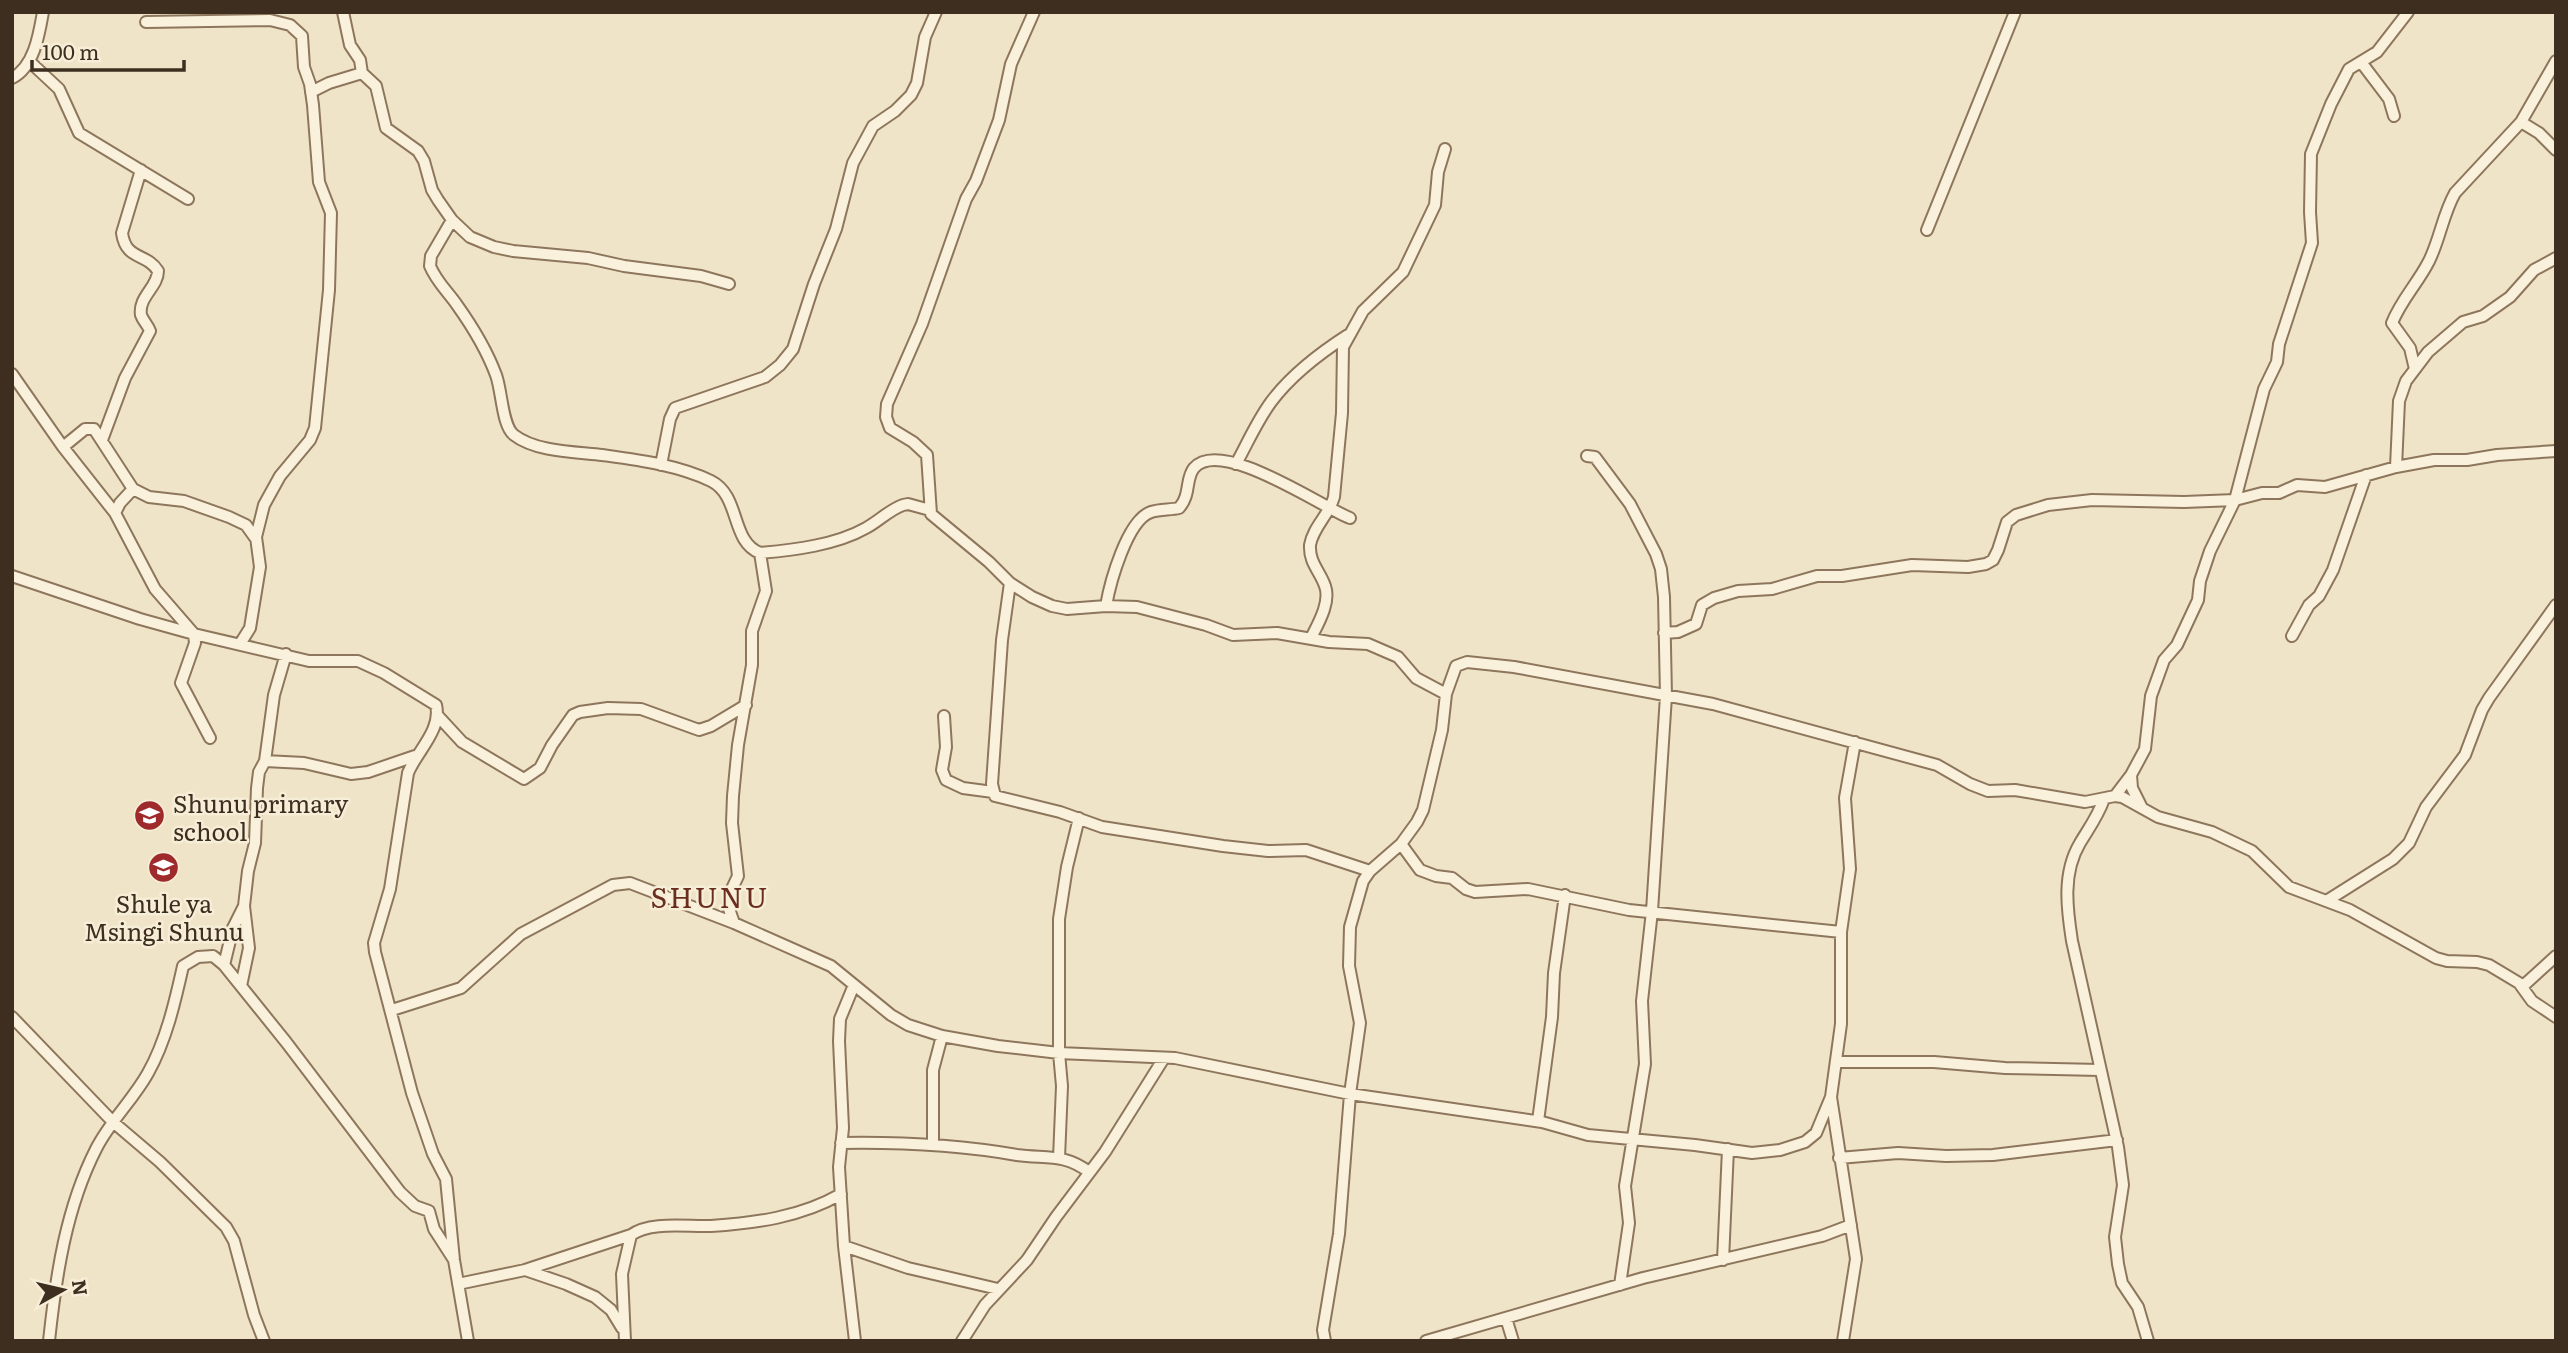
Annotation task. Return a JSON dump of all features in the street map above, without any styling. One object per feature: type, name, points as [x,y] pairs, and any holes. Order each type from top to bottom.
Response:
[{"type":"street","points":[[12,78],[23,71],[29,61],[43,12]]},
{"type":"street","points":[[343,12],[350,45],[360,60],[362,73],[376,86],[386,128],[418,151],[424,161],[432,190],[453,220],[470,237],[494,247],[534,254],[588,258],[624,266],[701,276],[729,284]]},
{"type":"street","points":[[661,465],[670,419],[676,408],[765,377],[793,349],[814,284],[836,229],[853,163],[873,126],[895,111],[911,95],[917,83],[925,37],[936,12]]},
{"type":"street","points":[[1034,12],[1011,64],[999,120],[976,181],[966,199],[922,324],[887,404],[886,417],[890,428],[913,442],[927,455],[930,510],[934,517],[1010,583],[1032,597],[1059,608],[1106,606],[1147,609],[1233,635],[1277,633],[1329,642],[1367,644],[1398,657],[1416,678],[1446,694]]},
{"type":"street","points":[[1927,230],[2015,12]]},
{"type":"street","points":[[1325,1341],[1323,1330],[1342,1211],[1350,1094],[1360,1023],[1349,966],[1350,927],[1358,893],[1370,870],[1401,844],[1417,822],[1428,794],[1453,669],[1459,663],[1467,662],[1559,674],[1713,704],[1937,765],[1988,791],[2015,790],[2077,801],[2115,796],[2132,775],[2145,749],[2151,695],[2164,660],[2177,645],[2198,600],[2200,581],[2210,551],[2235,499],[2264,388],[2277,362],[2279,344],[2312,243],[2309,212],[2311,154],[2331,104],[2350,69],[2377,52],[2408,12]]},
{"type":"street","points":[[145,22],[258,19],[290,25],[302,36],[304,67],[311,92],[319,182],[331,213],[329,290],[315,428],[310,440],[280,476],[269,494],[257,527],[260,567],[250,628],[240,644]]},
{"type":"street","points":[[29,61],[59,89],[79,133],[188,199]]},
{"type":"street","points":[[2414,369],[2410,348],[2392,323],[2398,307],[2429,262],[2455,193],[2521,121],[2556,61]]},
{"type":"street","points":[[2361,62],[2385,91],[2394,116]]},
{"type":"street","points":[[311,92],[362,73]]},
{"type":"street","points":[[2521,121],[2554,146]]},
{"type":"street","points":[[1311,638],[1327,595],[1325,585],[1313,565],[1311,542],[1313,534],[1331,509],[1334,497],[1341,425],[1343,347],[1370,302],[1403,272],[1435,205],[1438,172],[1445,149]]},
{"type":"street","points":[[102,440],[125,378],[150,333],[142,317],[141,304],[154,285],[158,273],[152,263],[129,251],[122,233],[141,170]]},
{"type":"street","points":[[453,220],[430,256],[430,265],[471,326],[496,375],[508,430],[524,441],[570,453],[661,465],[710,481],[720,488],[733,508],[747,545],[760,553],[850,535],[903,505],[930,510]]},
{"type":"street","points":[[2396,467],[2399,401],[2406,381],[2427,352],[2463,322],[2483,316],[2510,297],[2534,271],[2556,258]]},
{"type":"street","points":[[1236,464],[1270,404],[1286,384],[1348,335]]},
{"type":"street","points":[[12,374],[63,447],[115,513],[155,589],[194,634],[195,643],[181,683],[210,738]]},
{"type":"street","points":[[63,447],[88,428],[94,429],[133,489],[149,497],[184,501],[229,517],[246,525],[256,539]]},
{"type":"street","points":[[1664,632],[1678,632],[1696,624],[1702,605],[1714,598],[1738,591],[1772,589],[1817,576],[1842,576],[1912,565],[1968,567],[1986,564],[1993,560],[2007,522],[2016,515],[2048,505],[2092,500],[2184,502],[2235,499],[2262,493],[2279,493],[2297,485],[2325,487],[2396,467],[2434,460],[2467,460],[2556,451]]},
{"type":"street","points":[[1587,456],[1595,457],[1630,504],[1656,554],[1661,569],[1664,597],[1666,696],[1652,911],[1642,1001],[1645,1064],[1625,1186],[1629,1223],[1620,1284]]},
{"type":"street","points":[[1106,606],[1116,566],[1140,520],[1151,512],[1179,508],[1186,499],[1190,477],[1196,467],[1207,462],[1236,464],[1290,486],[1350,518]]},
{"type":"street","points":[[2292,636],[2333,570],[2366,475]]},
{"type":"street","points":[[115,513],[133,489]]},
{"type":"street","points":[[734,922],[728,906],[729,895],[738,876],[732,811],[738,745],[752,665],[752,626],[766,591],[760,553]]},
{"type":"street","points":[[12,576],[140,619],[194,634],[309,661],[351,660],[369,664],[434,702],[438,716],[462,742],[524,779],[540,768],[573,715],[580,712],[641,709],[698,730],[711,726],[746,705]]},
{"type":"street","points":[[1010,583],[1002,640],[993,792],[995,796],[1135,834],[1257,850],[1317,852],[1370,870]]},
{"type":"street","points":[[2328,900],[2393,859],[2409,843],[2426,807],[2465,755],[2489,698],[2556,605]]},
{"type":"street","points":[[241,986],[249,948],[244,906],[256,833],[258,778],[265,761],[274,695],[286,654]]},
{"type":"street","points":[[438,716],[428,740],[415,756],[408,773],[390,889],[374,943],[376,964],[392,1010],[412,1093],[433,1154],[446,1179],[454,1260],[468,1341]]},
{"type":"street","points":[[944,716],[946,747],[942,770],[946,780],[963,788],[993,792]]},
{"type":"street","points":[[392,1010],[461,988],[521,934],[613,885],[637,884],[734,922],[831,966],[891,1015],[908,1025],[942,1035],[998,1046],[1059,1053],[1104,1053],[1206,1062],[1350,1094],[1538,1121],[1588,1135],[1752,1153],[1780,1150],[1805,1142],[1816,1133],[1831,1097],[1838,1062],[1841,1024],[1841,932],[1850,869],[1845,798],[1854,742]]},
{"type":"street","points":[[265,761],[304,763],[351,774],[368,772],[415,756]]},
{"type":"street","points":[[2132,775],[2132,788],[2141,806]]},
{"type":"street","points":[[2115,796],[2141,806],[2158,817],[2212,832],[2252,851],[2289,887],[2328,900],[2436,958],[2483,963],[2515,980],[2523,986],[2532,1001],[2556,1017]]},
{"type":"street","points":[[2104,799],[2092,825],[2078,845],[2067,887],[2072,941],[2117,1140],[2123,1185],[2115,1237],[2117,1257],[2122,1283],[2138,1307],[2148,1341]]},
{"type":"street","points":[[1059,1158],[1062,1086],[1059,1053],[1059,919],[1067,867],[1079,818]]},
{"type":"street","points":[[1401,844],[1420,870],[1452,878],[1466,889],[1475,892],[1528,889],[1602,905],[1841,932]]},
{"type":"street","points":[[1538,1121],[1565,895]]},
{"type":"street","points":[[224,965],[233,928],[244,906]]},
{"type":"street","points":[[49,1341],[64,1238],[91,1161],[113,1122],[148,1075],[173,1011],[183,966],[198,957],[213,956],[224,965],[400,1192],[415,1206],[429,1211],[434,1229],[454,1260]]},
{"type":"street","points":[[2523,986],[2556,956]]},
{"type":"street","points":[[854,985],[839,1030],[843,1128],[841,1194],[855,1341]]},
{"type":"street","points":[[12,1017],[113,1122],[160,1162],[226,1227],[234,1241],[254,1315],[264,1341]]},
{"type":"street","points":[[933,1145],[933,1070],[942,1035]]},
{"type":"street","points":[[962,1341],[985,1305],[1027,1260],[1122,1128],[1164,1058]]},
{"type":"street","points":[[1838,1062],[1934,1062],[2005,1068],[2100,1070]]},
{"type":"street","points":[[1831,1097],[1856,1259],[1843,1341]]},
{"type":"street","points":[[1816,1133],[1836,1133]]},
{"type":"street","points":[[1839,1158],[1898,1153],[1993,1155],[2117,1140]]},
{"type":"street","points":[[841,1143],[964,1146],[1018,1155],[1059,1158],[1072,1161],[1089,1172]]},
{"type":"street","points":[[1723,1260],[1728,1149]]},
{"type":"street","points":[[458,1284],[525,1270],[631,1235],[638,1230],[733,1224],[785,1217],[813,1208],[841,1194]]},
{"type":"street","points":[[1426,1341],[1620,1284],[1822,1236],[1851,1225]]},
{"type":"street","points":[[626,1338],[622,1275],[631,1235]]},
{"type":"street","points":[[844,1246],[908,1268],[999,1289]]},
{"type":"street","points":[[525,1270],[595,1297],[611,1310],[626,1338]]},
{"type":"street","points":[[1506,1318],[1513,1341]]},
{"type":"place","name":"Shunu primary school","points":[[150,816]]},
{"type":"place","name":"Shule ya Msingi Shunu","points":[[164,868]]},
{"type":"district","name":"SHUNU","points":[[710,896]]}]
